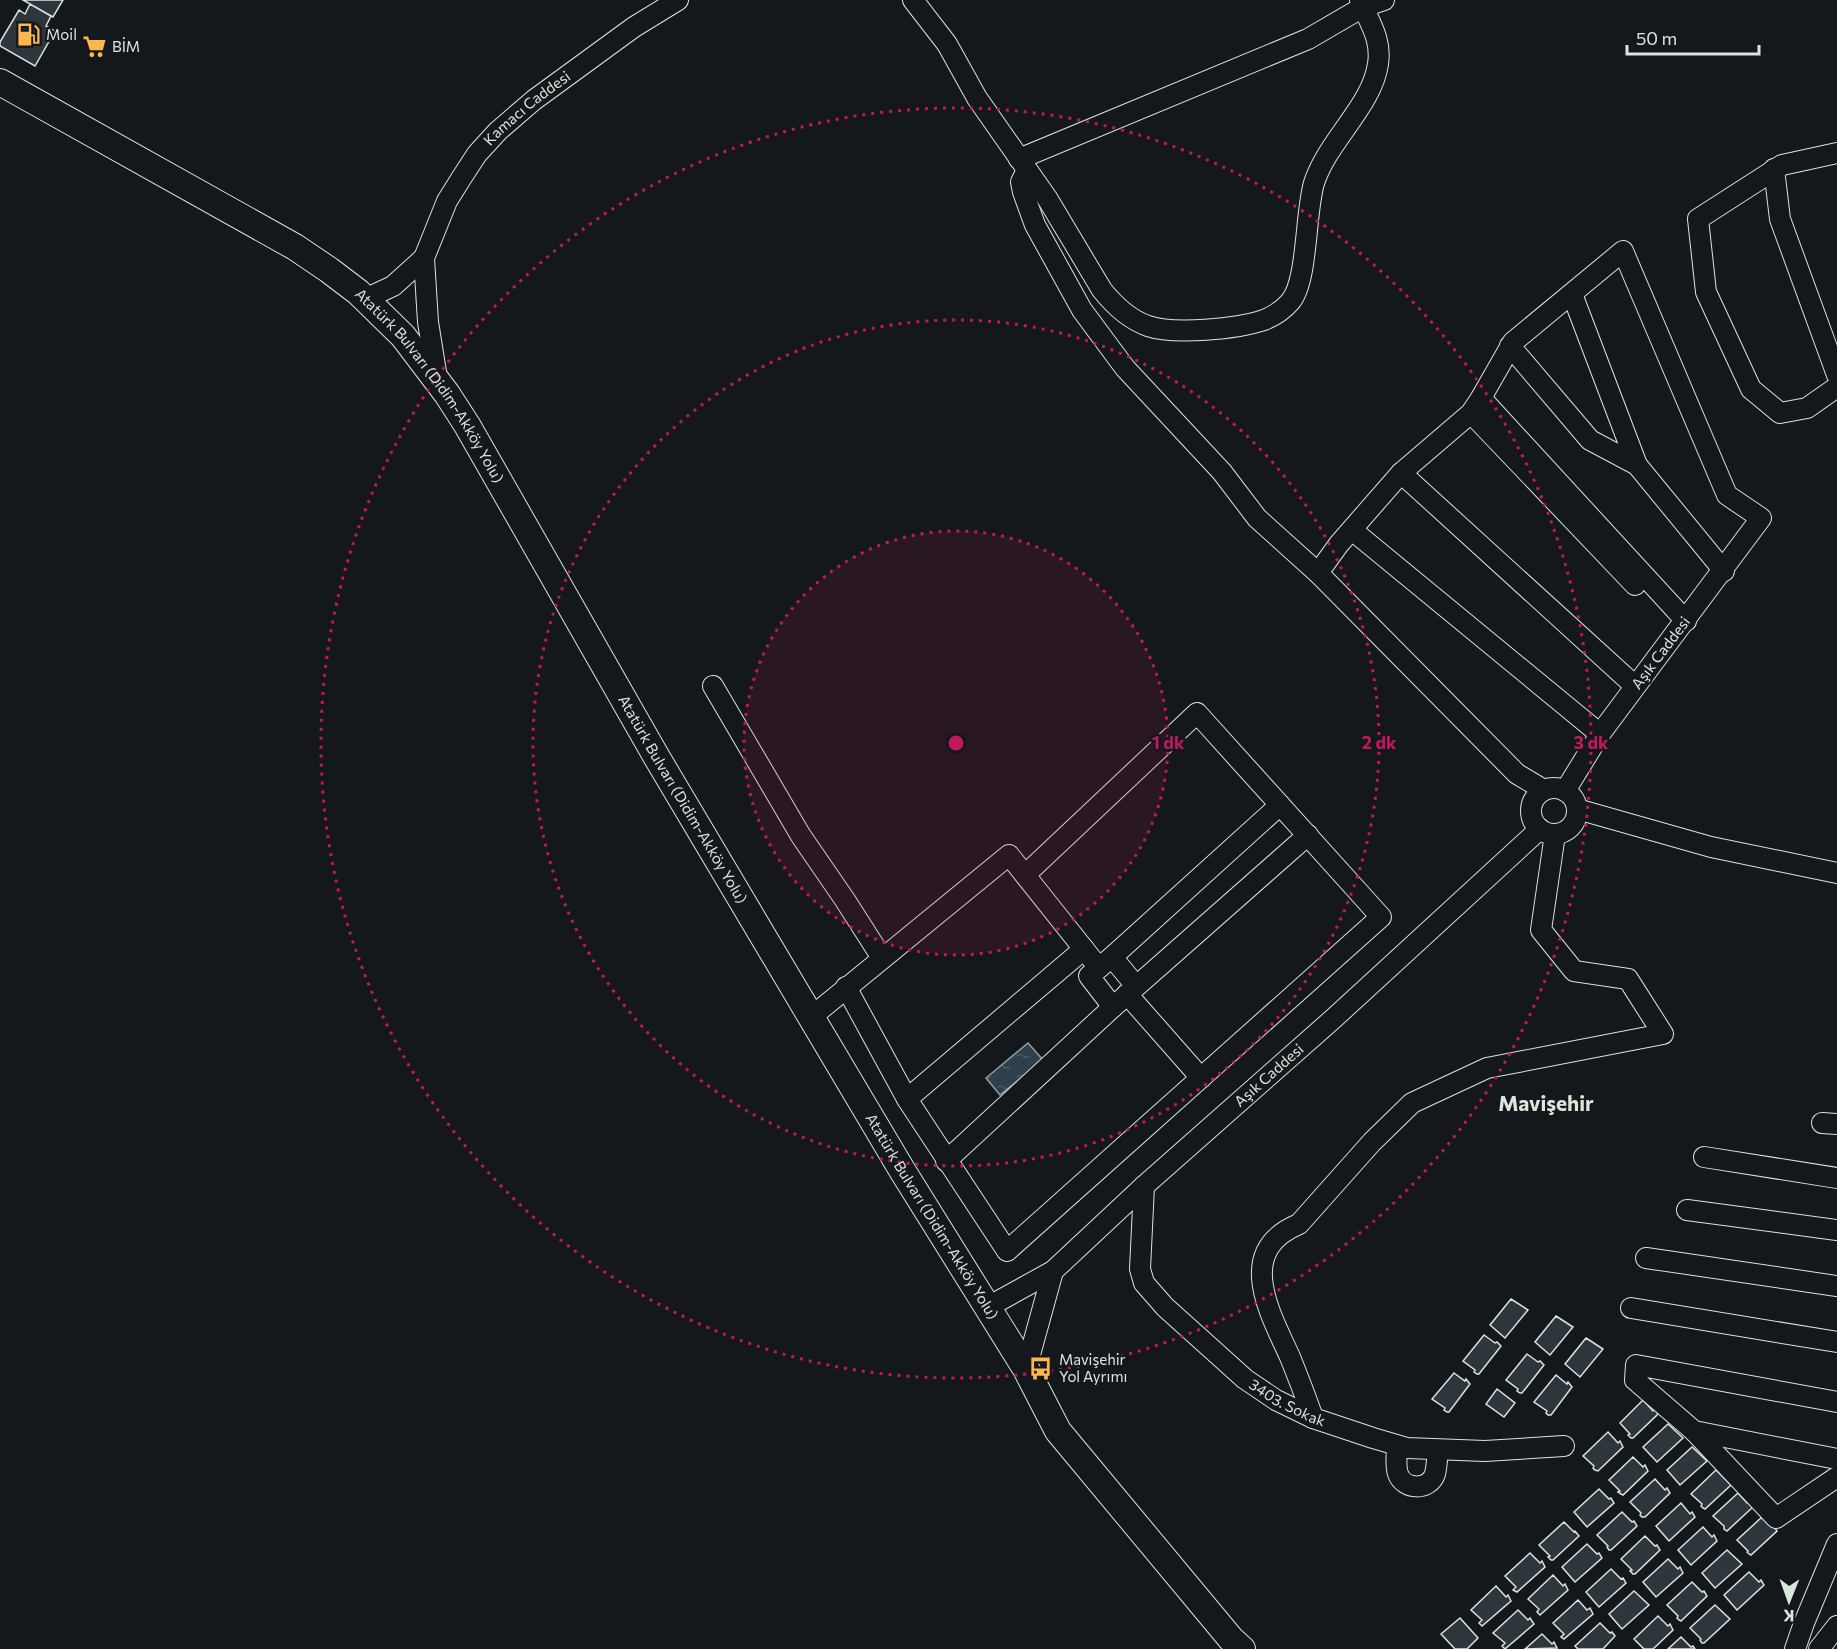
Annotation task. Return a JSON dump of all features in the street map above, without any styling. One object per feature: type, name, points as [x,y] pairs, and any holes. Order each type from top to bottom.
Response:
[{"type":"main road","name":"Atatürk Bulvarı (Didim-Akköy Yolu)","points":[[0,82],[296,247],[365,299],[403,336],[467,425],[650,746],[810,1018],[1026,1370],[1058,1431],[1231,1639],[1242,1649]]},
{"type":"street","name":"Kamacı Caddesi","points":[[437,381],[428,322],[424,258],[447,201],[477,154],[498,131],[534,100],[634,27],[678,0]]},
{"type":"street","points":[[913,0],[947,44],[977,98],[1047,198],[1101,290],[1112,302],[1149,327],[1196,331],[1266,320],[1283,310],[1299,290],[1308,211],[1314,183],[1326,156],[1366,97],[1376,76],[1379,56],[1377,36],[1362,4]]},
{"type":"street","points":[[1023,165],[1308,39],[1362,4],[1384,0]]},
{"type":"street","points":[[1837,153],[1782,165],[1698,219],[1706,292],[1751,389],[1780,413],[1807,408],[1837,387]]},
{"type":"street","points":[[1023,165],[1021,182],[1035,225],[1082,310],[1125,368],[1222,472],[1257,518],[1318,573],[1516,774],[1544,790]]},
{"type":"street","points":[[1774,169],[1780,219],[1837,375]]},
{"type":"street","name":"Aşık Caddesi","points":[[1565,791],[1600,734],[1724,571],[1761,518],[1727,495],[1623,251],[1572,294]]},
{"type":"street","name":"Kamacı Caddesi","points":[[365,299],[393,286],[424,258]]},
{"type":"street","points":[[1318,573],[1401,472],[1476,405],[1510,346],[1572,294],[1637,465],[1724,571]]},
{"type":"street","points":[[1510,346],[1590,440],[1637,465]]},
{"type":"street","points":[[1476,405],[1682,625]]},
{"type":"street","points":[[1401,472],[1635,686]]},
{"type":"street","points":[[1352,530],[1600,734]]},
{"type":"street","points":[[713,686],[801,836],[882,958]]},
{"type":"street","points":[[846,987],[907,1099],[1007,1251],[1381,917],[1197,713],[1024,874]]},
{"type":"street","points":[[1313,1418],[1262,1292],[1262,1269],[1270,1246],[1276,1238],[1290,1227],[1299,1224],[1372,1142],[1412,1103],[1487,1068],[1663,1034],[1628,979],[1574,971],[1541,930],[1547,832],[1531,816],[1531,808],[1538,794],[1551,788],[1565,791],[1571,796],[1577,809],[1711,847],[1837,873]]},
{"type":"street","points":[[1125,996],[1089,976],[1280,805]]},
{"type":"street","name":"Aşık Caddesi","points":[[986,1308],[1053,1271],[1144,1186],[1333,1018],[1547,832],[1569,828],[1574,823],[1577,809]]},
{"type":"street","points":[[946,1161],[1125,996],[1308,835]]},
{"type":"street","points":[[810,1018],[1009,855],[1084,949],[1106,962],[1125,996],[1201,1078]]},
{"type":"street","points":[[907,1099],[1084,949]]},
{"type":"street","points":[[1704,1157],[1837,1178]]},
{"type":"street","name":"3403. Sokak","points":[[1144,1186],[1140,1269],[1144,1282],[1165,1307],[1245,1378],[1276,1400],[1313,1418],[1397,1446],[1485,1451],[1564,1446]]},
{"type":"street","points":[[1687,1210],[1837,1230]]},
{"type":"street","points":[[1646,1258],[1837,1286]]},
{"type":"street","points":[[1026,1370],[1053,1271]]},
{"type":"street","points":[[1631,1308],[1837,1342]]},
{"type":"street","points":[[1837,1402],[1636,1365],[1635,1380],[1694,1431],[1776,1518],[1837,1477]]},
{"type":"street","points":[[1694,1431],[1837,1459]]},
{"type":"street","points":[[1397,1446],[1397,1472],[1404,1483],[1416,1487],[1428,1483],[1435,1474],[1438,1450]]},
{"type":"street","points":[[1795,1649],[1803,1623],[1837,1544]]},
{"type":"street","points":[[1819,1649],[1837,1626]]},
{"type":"water","points":[[1028,1043],[1043,1060],[1000,1095],[986,1078]]},
{"type":"building","points":[[23,0],[63,0],[53,17]]},
{"type":"building","points":[[30,4],[51,16],[46,26],[55,31],[35,66],[0,46],[0,42],[19,10],[25,14]]},
{"type":"building","points":[[1511,1299],[1528,1310],[1505,1338],[1490,1325]]},
{"type":"building","points":[[1556,1316],[1573,1327],[1550,1355],[1535,1342]]},
{"type":"building","points":[[1484,1335],[1501,1346],[1477,1374],[1463,1361]]},
{"type":"building","points":[[1586,1338],[1603,1349],[1580,1377],[1565,1364]]},
{"type":"building","points":[[1527,1354],[1544,1365],[1520,1393],[1506,1380]]},
{"type":"building","points":[[1454,1373],[1465,1381],[1466,1379],[1470,1384],[1447,1412],[1432,1399]]},
{"type":"building","points":[[1556,1375],[1572,1387],[1551,1415],[1548,1415],[1547,1411],[1534,1402]]},
{"type":"building","points":[[1497,1389],[1515,1403],[1504,1417],[1486,1404]]},
{"type":"building","points":[[1643,1400],[1658,1414],[1631,1438],[1620,1423]]},
{"type":"building","points":[[1668,1424],[1683,1438],[1657,1462],[1643,1447]]},
{"type":"building","points":[[1608,1432],[1618,1443],[1620,1441],[1623,1447],[1598,1471],[1583,1456]]},
{"type":"building","points":[[1692,1447],[1707,1461],[1680,1485],[1667,1470]]},
{"type":"building","points":[[1633,1457],[1643,1467],[1645,1465],[1648,1471],[1623,1495],[1609,1480]]},
{"type":"building","points":[[1716,1470],[1731,1485],[1705,1509],[1691,1494]]},
{"type":"building","points":[[1655,1479],[1670,1493],[1645,1517],[1642,1517],[1630,1502]]},
{"type":"building","points":[[1599,1489],[1614,1503],[1587,1527],[1574,1512]]},
{"type":"building","points":[[1738,1493],[1753,1507],[1727,1531],[1713,1516]]},
{"type":"building","points":[[1681,1503],[1695,1517],[1669,1541],[1656,1526]]},
{"type":"building","points":[[1622,1512],[1637,1526],[1609,1550],[1597,1535]]},
{"type":"building","points":[[1762,1517],[1777,1531],[1751,1555],[1737,1540]]},
{"type":"building","points":[[1564,1522],[1579,1536],[1551,1560],[1539,1545]]},
{"type":"building","points":[[1703,1527],[1712,1537],[1714,1535],[1717,1541],[1691,1565],[1678,1550]]},
{"type":"building","points":[[1645,1536],[1660,1550],[1633,1574],[1621,1559]]},
{"type":"building","points":[[1587,1544],[1602,1558],[1575,1582],[1562,1567]]},
{"type":"building","points":[[1727,1550],[1742,1564],[1715,1588],[1702,1573]]},
{"type":"building","points":[[1530,1553],[1540,1563],[1542,1561],[1545,1567],[1517,1592],[1513,1590],[1516,1587],[1505,1576]]},
{"type":"building","points":[[1668,1559],[1678,1569],[1680,1567],[1683,1573],[1656,1597],[1643,1582]]},
{"type":"building","points":[[1611,1569],[1626,1583],[1599,1607],[1586,1592]]},
{"type":"building","points":[[1749,1572],[1759,1582],[1761,1580],[1764,1585],[1737,1610],[1724,1595]]},
{"type":"building","points":[[1553,1575],[1563,1586],[1565,1584],[1568,1590],[1540,1615],[1537,1612],[1539,1609],[1528,1599]]},
{"type":"building","points":[[1692,1582],[1707,1596],[1681,1621],[1667,1605]]},
{"type":"building","points":[[1496,1586],[1506,1597],[1508,1595],[1511,1601],[1482,1626],[1479,1623],[1482,1620],[1471,1610]]},
{"type":"building","points":[[1634,1591],[1649,1605],[1622,1629],[1609,1614]]},
{"type":"building","points":[[1578,1600],[1587,1610],[1590,1608],[1593,1614],[1564,1639],[1561,1637],[1564,1634],[1553,1623]]},
{"type":"building","points":[[1715,1605],[1730,1619],[1702,1643],[1690,1628]]},
{"type":"building","points":[[1518,1610],[1528,1620],[1530,1618],[1534,1624],[1505,1649],[1502,1646],[1505,1643],[1493,1633]]},
{"type":"building","points":[[1658,1616],[1668,1626],[1670,1624],[1673,1630],[1653,1649],[1644,1649],[1634,1639]]},
{"type":"building","points":[[1460,1618],[1478,1638],[1467,1649],[1455,1649],[1441,1634]]},
{"type":"building","points":[[1600,1623],[1615,1636],[1603,1649],[1578,1649],[1575,1646]]},
{"type":"building","points":[[1542,1634],[1552,1644],[1554,1642],[1557,1648],[1525,1649]]},
{"type":"building","points":[[1681,1637],[1691,1647],[1695,1649],[1668,1649]]},
{"type":"place","name":"Moil","points":[[28,35]]},
{"type":"place","name":"BİM","points":[[94,47]]},
{"type":"place","name":"Mavişehir Yol Ayrımı","points":[[1041,1369]]},
{"type":"district","name":"Mavişehir","points":[[1546,1104]]}]
